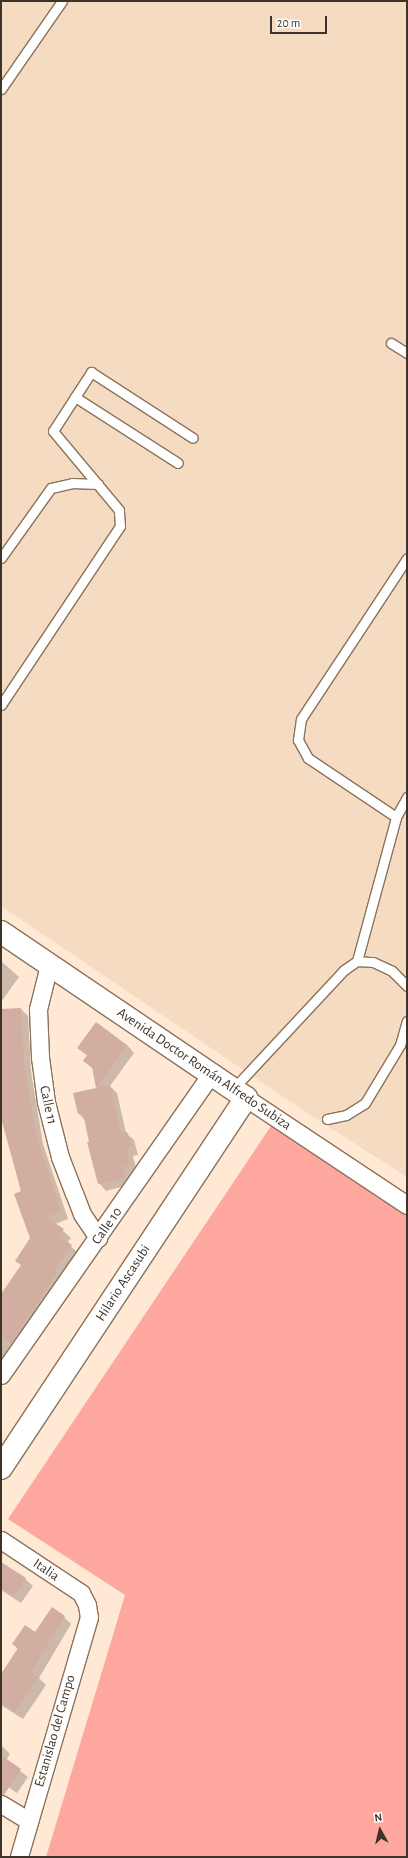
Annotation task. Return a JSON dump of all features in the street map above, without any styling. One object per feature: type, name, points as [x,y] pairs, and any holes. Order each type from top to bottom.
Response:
[{"type":"street","name":"Avenida Doctor Román Alfredo Subiza","points":[[1,932],[210,1075],[407,1205]]},
{"type":"street","name":"Calle 11","points":[[49,964],[38,1009],[40,1057],[46,1102],[60,1157],[82,1214],[98,1238]]},
{"type":"street","name":"Calle 10","points":[[1,1375],[98,1238],[210,1075]]},
{"type":"street","name":"Hilario Ascasubi","points":[[1,1468],[239,1093]]},
{"type":"street","name":"Italia","points":[[1,1540],[81,1593],[87,1605]]},
{"type":"street","name":"Estanislao del Campo","points":[[19,1857],[89,1617],[87,1605]]},
{"type":"street","points":[[1,1804],[29,1821]]},
{"type":"lane","points":[[1,89],[62,1]]},
{"type":"lane","points":[[391,343],[407,353]]},
{"type":"lane","points":[[1,705],[120,526],[119,510],[53,431],[91,372],[193,438]]},
{"type":"lane","points":[[75,397],[178,463]]},
{"type":"lane","points":[[1,558],[52,488],[72,482],[98,484]]},
{"type":"lane","points":[[396,817],[308,758],[298,740],[300,719],[407,558]]},
{"type":"lane","points":[[357,961],[396,817],[407,797]]},
{"type":"lane","points":[[239,1093],[344,970],[357,961],[373,962],[392,971],[407,986]]},
{"type":"lane","points":[[327,1119],[346,1115],[365,1103],[400,1045],[407,1021]]},
{"type":"shaded area","points":[[1,1],[407,1],[407,1177],[310,1115],[1,906]]},
{"type":"shaded area","points":[[271,1126],[407,1216],[407,1857],[46,1857],[125,1595],[8,1519]]},
{"type":"building","points":[[21,1008],[24,1064],[36,1135],[61,1212],[46,1217],[64,1229],[59,1236],[72,1245],[54,1271],[57,1273],[11,1343],[1,1337],[1,1294],[21,1265],[15,1261],[30,1238],[14,1194],[21,1191],[1,1118],[1,1009]]},
{"type":"building","points":[[96,1022],[127,1045],[96,1088],[92,1067],[83,1061],[87,1055],[77,1048]]},
{"type":"building","points":[[110,1085],[121,1133],[127,1132],[132,1147],[126,1149],[130,1165],[122,1167],[125,1177],[98,1184],[87,1142],[89,1142],[83,1113],[78,1114],[73,1093]]},
{"type":"building","points":[[1,1562],[26,1578],[14,1596],[1,1588]]},
{"type":"building","points":[[52,1607],[65,1616],[31,1672],[39,1677],[15,1712],[1,1703],[1,1674],[18,1648],[12,1644],[25,1625],[35,1632]]},
{"type":"building","points":[[1,1755],[21,1769],[4,1795],[1,1794]]}]
